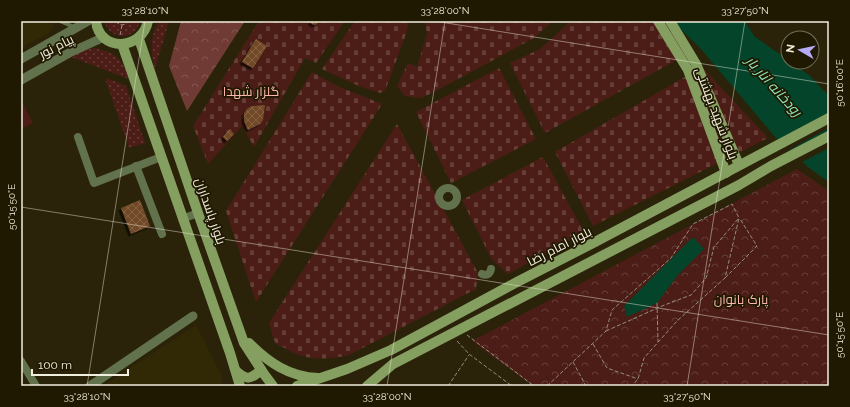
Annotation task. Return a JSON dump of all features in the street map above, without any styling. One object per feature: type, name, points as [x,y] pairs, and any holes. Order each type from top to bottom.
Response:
[{"type":"main road","points":[[96,21],[99,32],[104,38],[115,44],[121,40]]},
{"type":"main road","points":[[121,40],[131,43],[139,38],[144,33],[148,21]]},
{"type":"main road","name":"بلوار شهید بهشتی","points":[[658,21],[688,70],[726,173]]},
{"type":"main road","name":"بلوار شهید بهشتی","points":[[670,21],[696,64],[739,165]]},
{"type":"main road","name":"بلوار پاسداران","points":[[139,38],[244,343],[273,386]]},
{"type":"main road","points":[[121,40],[240,386]]},
{"type":"main road","name":"بلوار امام رضا","points":[[297,386],[318,381],[391,350],[829,118]]},
{"type":"main road","points":[[367,386],[393,364],[739,185],[771,166],[829,136]]},
{"type":"main road","points":[[242,336],[271,363],[282,370],[318,381]]},
{"type":"main road","points":[[236,371],[243,377],[247,378],[255,375],[261,370]]},
{"type":"street","name":"پیام نور","points":[[21,59],[88,21]]},
{"type":"street","name":"پیام نور","points":[[21,80],[69,53],[104,38]]},
{"type":"street","points":[[78,137],[94,183],[136,166],[148,165],[161,157]]},
{"type":"street","points":[[136,166],[162,234]]},
{"type":"street","points":[[182,219],[198,213]]},
{"type":"street","points":[[482,274],[488,275],[491,269]]},
{"type":"street","points":[[90,386],[193,316]]},
{"type":"street","points":[[21,361],[36,386]]},
{"type":"lane","points":[[60,21],[76,28]]},
{"type":"path","points":[[116,21],[122,25]]},
{"type":"path","points":[[122,25],[128,21]]},
{"type":"path","points":[[121,40],[122,25]]},
{"type":"path","points":[[606,331],[612,310],[671,258],[693,224],[732,204],[757,246],[725,278],[677,321],[658,342],[644,358],[638,379],[632,386]]},
{"type":"path","points":[[725,278],[739,218]]},
{"type":"path","points":[[547,386],[606,331],[691,295],[706,278],[714,248],[739,218]]},
{"type":"path","points":[[657,303],[658,342]]},
{"type":"path","points":[[461,330],[534,386]]},
{"type":"path","points":[[450,335],[469,354],[512,386]]},
{"type":"path","points":[[593,343],[607,368],[638,379]]},
{"type":"path","points":[[448,386],[469,354]]},
{"type":"path","points":[[573,362],[586,386]]},
{"type":"shaded area","points":[[21,21],[55,21],[50,32],[21,48]]},
{"type":"shaded area","points":[[196,325],[220,372],[223,386],[103,386]]},
{"type":"green space","points":[[104,21],[140,21],[137,28],[133,32],[122,36],[111,32],[107,28]]},
{"type":"green space","points":[[159,21],[169,21],[155,69],[152,56],[152,38]]},
{"type":"green space","points":[[181,21],[245,21],[187,111],[169,66]]},
{"type":"green space","name":"گلزار شهدا","points":[[259,21],[344,22],[316,63],[305,58],[254,147],[242,126],[208,164],[193,126]]},
{"type":"green space","points":[[355,21],[409,21],[406,34],[385,91],[380,93],[361,87],[322,69]]},
{"type":"green space","points":[[425,21],[553,21],[534,38],[428,95],[420,98],[405,96],[397,86],[408,63],[417,67],[427,34]]},
{"type":"green space","points":[[571,21],[659,21],[691,52],[545,133],[510,63],[540,49]]},
{"type":"green space","points":[[94,48],[113,54],[121,61],[129,79],[71,57],[82,51]]},
{"type":"green space","points":[[702,67],[768,138],[593,226],[555,152]]},
{"type":"green space","points":[[499,68],[536,139],[451,183],[416,112]]},
{"type":"green space","points":[[312,72],[337,86],[382,104],[256,302],[226,211]]},
{"type":"green space","points":[[107,78],[126,86],[145,143],[129,148],[106,81]]},
{"type":"green space","points":[[21,100],[33,123],[21,129]]},
{"type":"green space","points":[[397,124],[478,273],[476,289],[349,355],[332,358],[316,358],[292,352],[276,343],[269,323]]},
{"type":"green space","points":[[543,157],[584,232],[508,274],[492,260],[462,200]]},
{"type":"green space","name":"پارک بانوان","points":[[797,169],[829,191],[829,386],[533,386],[472,341]]},
{"type":"water","name":"رودخانه انار بار","points":[[672,21],[745,21],[754,36],[780,54],[780,70],[802,70],[809,75],[829,96],[829,182],[809,168],[776,138],[700,48]]},
{"type":"water","points":[[693,237],[704,249],[678,275],[657,303],[627,317],[624,306]]},
{"type":"pier","points":[[829,113],[829,128],[787,151],[777,142]]},
{"type":"pier","points":[[829,134],[829,148],[800,163],[791,155]]},
{"type":"building","points":[[310,21],[319,21],[315,25]]},
{"type":"building","points":[[256,39],[267,46],[253,68],[242,62]]},
{"type":"building","points":[[265,105],[263,120],[260,124],[248,130],[244,121],[244,113],[248,108],[253,106]]},
{"type":"building","points":[[230,129],[234,134],[227,141],[223,137]]},
{"type":"building","points":[[140,200],[150,226],[131,234],[121,208]]}]
